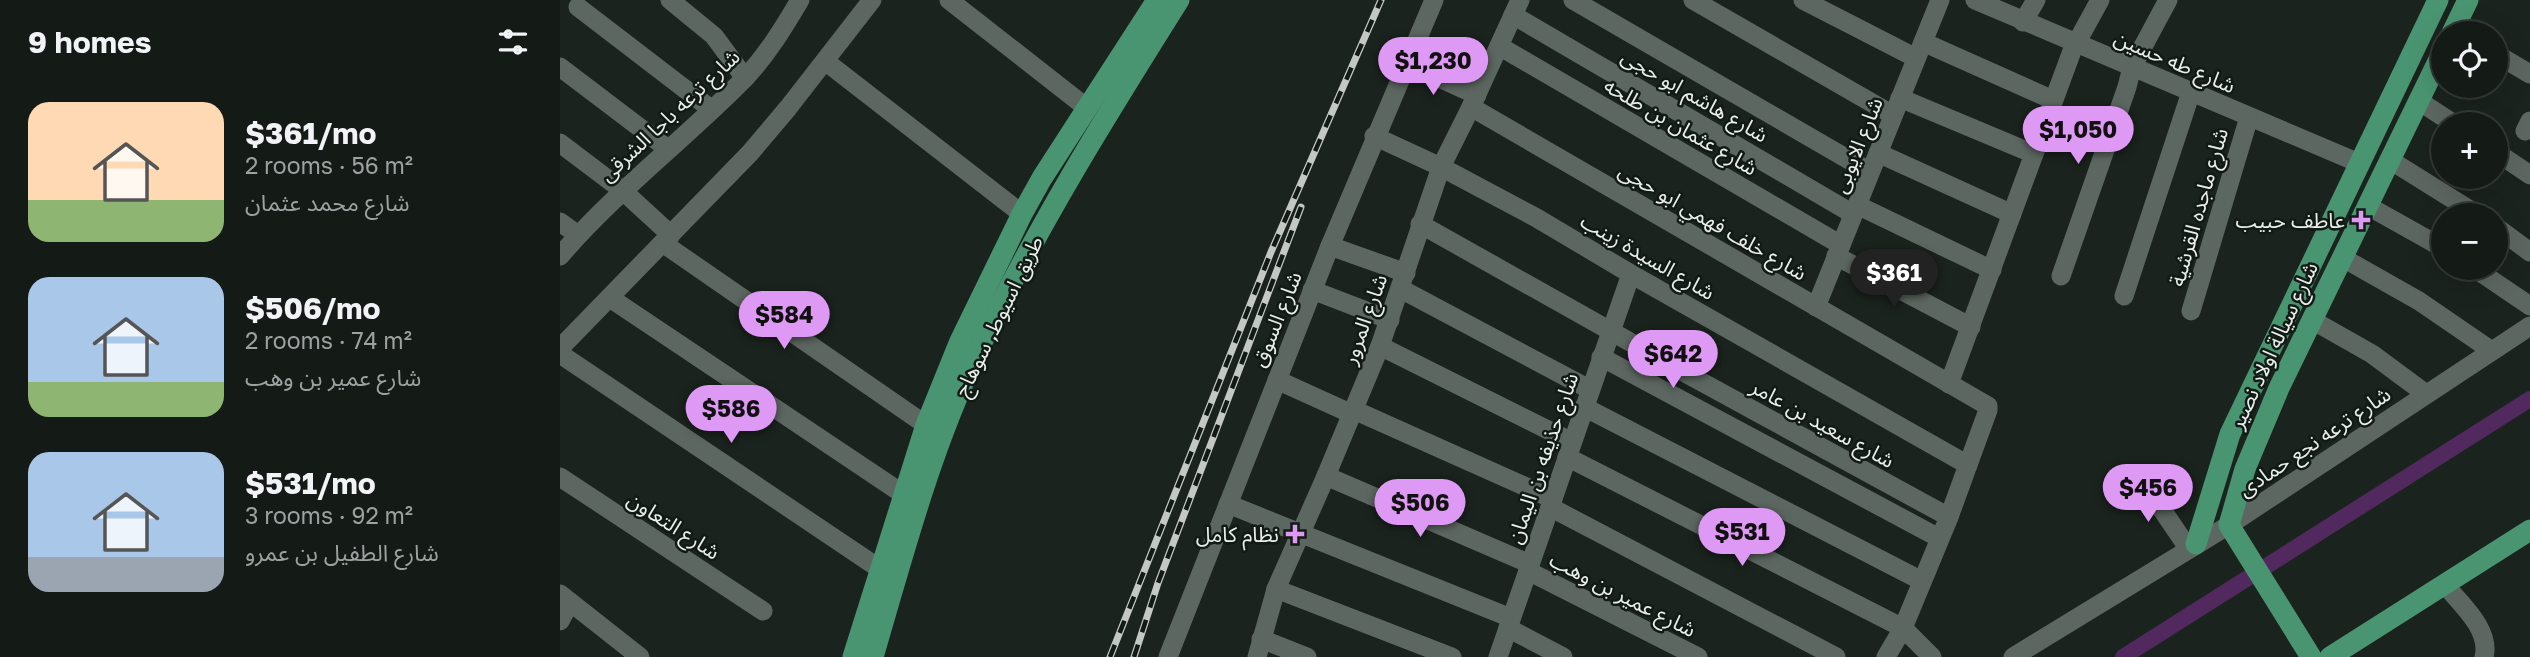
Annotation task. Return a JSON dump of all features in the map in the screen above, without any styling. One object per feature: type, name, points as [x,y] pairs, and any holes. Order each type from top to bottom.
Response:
[{"type":"main road","name":"طريق اسيوط, سوهاج","points":[[864,652],[972,364],[997,290],[1010,238],[1087,107],[1157,0]]},
{"type":"main road","name":"طريق اسيوط, سوهاج","points":[[864,652],[880,569],[903,494],[926,425],[960,341],[1030,248],[1082,155],[1179,0]]},
{"type":"main road","name":"شارع سيالة اولاد نصير","points":[[2192,546],[2230,434],[2438,0]]},
{"type":"main road","points":[[2459,21],[2468,0]]},
{"type":"main road","points":[[2423,33],[2431,34]]},
{"type":"main road","name":"شارع سيالة اولاد نصير","points":[[2229,525],[2255,442],[2431,75]]},
{"type":"main road","points":[[1010,238],[1018,248],[1030,248]]},
{"type":"main road","points":[[2229,525],[2311,657]]},
{"type":"main road","points":[[2330,657],[2530,530]]},
{"type":"street","points":[[670,0],[714,36],[745,78]]},
{"type":"street","points":[[560,348],[750,153],[872,0]]},
{"type":"street","points":[[949,0],[1087,107]]},
{"type":"street","name":"شارع السوق","points":[[1169,657],[1374,136],[1434,0]]},
{"type":"street","points":[[1573,0],[1870,172]]},
{"type":"street","points":[[1693,0],[1897,106],[2034,154]]},
{"type":"street","points":[[1803,0],[1823,5],[1919,50],[2053,100]]},
{"type":"street","name":"شارع الايوبى","points":[[1816,307],[1940,0]]},
{"type":"street","points":[[2023,22],[2036,0]]},
{"type":"street","points":[[1949,384],[2053,100],[2076,44],[2100,0]]},
{"type":"street","points":[[2060,276],[2132,67],[2168,0]]},
{"type":"street","name":"شارع طه حسين","points":[[1980,1],[2023,22],[2359,163]]},
{"type":"street","name":"شارع ترعه باجا الشرقى","points":[[560,256],[622,190],[745,78],[762,58],[795,5]]},
{"type":"street","points":[[578,7],[711,109]]},
{"type":"street","name":"شارع المرور","points":[[1259,648],[1276,589],[1390,320],[1440,167],[1474,101],[1516,7]]},
{"type":"street","name":"شارع هاشم ابو حجى","points":[[1516,7],[1855,210],[1992,270]]},
{"type":"street","name":"شارع عثمان بن طلحه","points":[[1499,46],[1971,327]]},
{"type":"street","points":[[825,61],[1022,214]]},
{"type":"street","points":[[2508,61],[2530,74]]},
{"type":"street","name":"شارع خلف فهمي ابو حجى","points":[[1406,63],[1988,407],[1949,517],[1938,538],[1903,628],[1886,657]]},
{"type":"street","points":[[560,67],[668,149]]},
{"type":"street","points":[[2124,296],[2191,92]]},
{"type":"street","points":[[2418,101],[2435,112]]},
{"type":"street","name":"شارع ماجده القرشية","points":[[2192,311],[2249,117]]},
{"type":"street","name":"شارع السيدة زينب","points":[[1374,136],[1535,216],[1631,274],[1968,465]]},
{"type":"street","points":[[560,143],[622,190],[668,240],[926,425]]},
{"type":"street","points":[[1878,153],[2012,214]]},
{"type":"street","points":[[2390,160],[2459,203]]},
{"type":"street","points":[[2508,160],[2530,175]]},
{"type":"street","points":[[2368,206],[2431,241]]},
{"type":"street","points":[[560,222],[578,235]]},
{"type":"street","name":"شارع سعيد بن عامر","points":[[1420,224],[1949,517]]},
{"type":"street","points":[[2508,236],[2530,252]]},
{"type":"street","points":[[1330,246],[1404,281],[1586,398],[1922,581]]},
{"type":"street","points":[[2343,258],[2419,301],[2492,351]]},
{"type":"street","name":"شارع حذيفه بن اليمان","points":[[1498,657],[1631,274]]},
{"type":"street","points":[[2492,280],[2530,306]]},
{"type":"street","points":[[1312,290],[1390,320]]},
{"type":"street","points":[[610,298],[903,494]]},
{"type":"street","points":[[2312,320],[2372,354],[2426,394]]},
{"type":"street","name":"شارع ترعه نجع حمادى","points":[[2013,657],[2229,525],[2530,326]]},
{"type":"street","points":[[1380,346],[1903,628],[1932,657]]},
{"type":"street","points":[[560,354],[880,569]]},
{"type":"street","points":[[1601,357],[1938,538]]},
{"type":"street","points":[[1277,380],[1552,503],[1836,657]]},
{"type":"street","name":"شارع عمير بن وهب","points":[[1326,476],[1529,567],[1698,657]]},
{"type":"street","name":"شارع التعاون","points":[[560,477],[763,611]]},
{"type":"street","points":[[2140,477],[2192,546]]},
{"type":"street","points":[[1228,504],[1509,623],[1563,657]]},
{"type":"street","points":[[2445,585],[2479,628],[2486,642],[2484,657]]},
{"type":"street","points":[[1276,589],[1452,657]]},
{"type":"street","points":[[560,621],[565,598],[640,657]]},
{"type":"street","points":[[1259,648],[1307,657]]},
{"type":"waterway","points":[[2123,657],[2530,399]]},
{"type":"railway","points":[[1110,657],[1271,252],[1381,0]]},
{"type":"railway","points":[[1134,657],[1158,583],[1301,207]]},
{"type":"place","name":"عاطف حبيب","points":[[2361,220]]},
{"type":"place","name":"نظام كامل","points":[[1295,534]]}]
